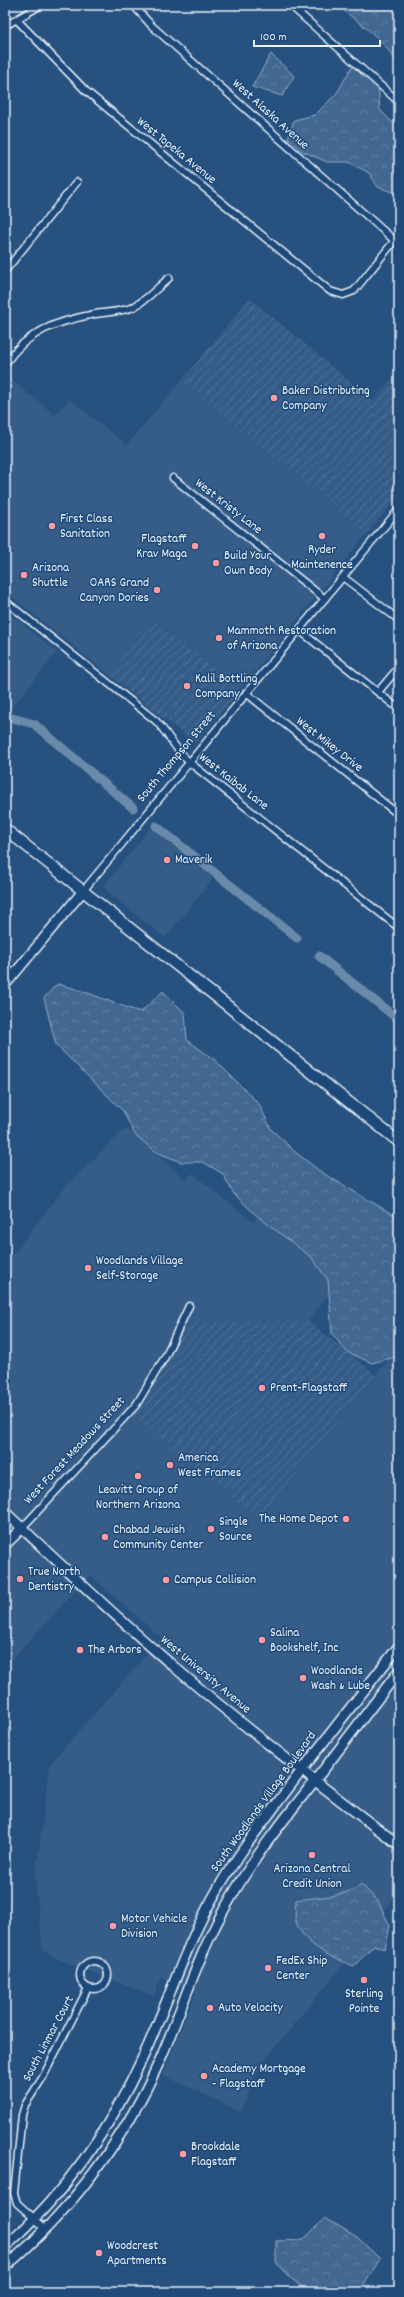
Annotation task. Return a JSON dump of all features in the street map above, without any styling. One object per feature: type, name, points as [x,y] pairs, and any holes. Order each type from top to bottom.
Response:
[{"type":"main road","points":[[5,830],[399,1142]]},
{"type":"street","points":[[5,26],[41,5]]},
{"type":"street","name":"West Alaska Avenue","points":[[133,5],[152,26],[394,240]]},
{"type":"street","points":[[290,5],[399,102]]},
{"type":"street","name":"West Topeka Avenue","points":[[16,19],[86,90],[330,291],[343,295],[354,291],[394,240]]},
{"type":"street","points":[[5,271],[78,182]]},
{"type":"street","points":[[394,240],[399,234]]},
{"type":"street","points":[[5,364],[23,343],[45,327],[70,319],[133,307],[169,278]]},
{"type":"street","name":"West Kristy Lane","points":[[173,478],[325,599]]},
{"type":"street","name":"South Thompson Street","points":[[5,985],[343,576],[398,512]]},
{"type":"street","points":[[343,576],[399,620]]},
{"type":"street","name":"West Kaibab Lane","points":[[5,601],[150,716],[164,730],[179,754],[399,928]]},
{"type":"street","points":[[299,630],[399,709]]},
{"type":"street","points":[[378,692],[399,667]]},
{"type":"street","name":"West Mikey Drive","points":[[246,693],[399,814]]},
{"type":"street","name":"West Forest Meadows Street","points":[[5,1545],[136,1405],[165,1357],[189,1306]]},
{"type":"street","name":"West University Avenue","points":[[5,1512],[167,1661],[302,1771],[399,1845]]},
{"type":"street","name":"South Woodlands Village Boulevard","points":[[5,2247],[34,2219],[82,2162],[116,2110],[144,2056],[184,1954],[215,1893],[247,1843],[399,1646]]},
{"type":"street","name":"South Woodlands Village Boulevard","points":[[5,2267],[46,2229],[84,2185],[129,2119],[157,2067],[203,1951],[228,1902],[276,1828],[399,1671]]},
{"type":"street","name":"South Linmar Court","points":[[91,1961],[100,1963],[108,1974],[106,1982],[99,1988],[88,1988],[80,1980],[80,1970],[91,1961]]},
{"type":"street","name":"South Linmar Court","points":[[46,2229],[17,2202],[14,2193],[22,2115],[25,2105],[43,2077],[88,1988]]},
{"type":"shaded area","points":[[250,298],[373,401],[399,370],[399,496],[365,536],[333,505],[181,381]]},
{"type":"shaded area","points":[[9,378],[55,415],[69,399],[127,445],[181,381],[333,505],[365,536],[240,690],[153,620],[108,674],[5,591],[5,383]]},
{"type":"shaded area","points":[[5,610],[57,652],[5,716]]},
{"type":"shaded area","points":[[153,620],[240,690],[195,743],[108,674]]},
{"type":"shaded area","name":"Maverik","points":[[150,828],[213,878],[165,938],[107,891],[104,885]]},
{"type":"shaded area","points":[[126,1128],[186,1180],[192,1173],[253,1222],[267,1205],[350,1267],[308,1321],[181,1322],[154,1376],[129,1412],[260,1519],[399,1347],[399,1890],[334,1976],[260,2066],[241,2112],[163,2075],[196,1992],[161,1978],[154,1996],[53,1957],[43,1950],[35,1880],[50,1764],[161,1638],[90,1575],[5,1667],[5,1265],[64,1188]]},
{"type":"shaded area","points":[[308,1321],[376,1375],[260,1519],[129,1413],[154,1376],[181,1322]]},
{"type":"green space","points":[[336,5],[399,5],[399,67],[394,57],[380,40]]},
{"type":"green space","points":[[271,54],[294,76],[282,96],[252,87]]},
{"type":"green space","points":[[355,61],[378,83],[380,110],[399,129],[399,191],[397,194],[378,187],[369,173],[349,162],[327,162],[302,151],[288,138],[294,120],[315,115],[337,93]]},
{"type":"green space","points":[[57,984],[141,1012],[163,991],[185,1013],[187,1040],[215,1060],[259,1104],[271,1129],[294,1151],[321,1172],[399,1218],[399,1356],[372,1363],[347,1352],[332,1334],[328,1280],[311,1257],[256,1215],[233,1193],[223,1174],[203,1162],[181,1162],[156,1152],[135,1135],[123,1111],[56,1045],[44,998]]},
{"type":"green space","points":[[361,1884],[378,1901],[390,1926],[385,1949],[374,1945],[354,1966],[320,1950],[305,1938],[295,1920],[296,1900],[340,1894],[356,1888]]},
{"type":"green space","points":[[325,2218],[357,2237],[380,2259],[364,2285],[356,2292],[320,2292],[311,2290],[295,2282],[276,2263],[276,2241],[303,2240]]},
{"type":"waterway","points":[[5,716],[34,724],[133,808]]},
{"type":"waterway","points":[[156,826],[297,938]]},
{"type":"waterway","points":[[319,956],[399,1020]]},
{"type":"place","name":"Baker Distributing Company","points":[[274,398]]},
{"type":"place","name":"First Class Sanitation","points":[[52,526]]},
{"type":"place","name":"Ryder Maintenence","points":[[322,536]]},
{"type":"place","name":"Flagstaff Krav Maga","points":[[195,546]]},
{"type":"place","name":"Build Your Own Body","points":[[216,563]]},
{"type":"place","name":"Arizona Shuttle","points":[[24,575]]},
{"type":"place","name":"OARS Grand Canyon Dories","points":[[157,590]]},
{"type":"place","name":"Mammoth Restoration of Arizona","points":[[219,638]]},
{"type":"place","name":"Kalil Bottling Company","points":[[187,686]]},
{"type":"place","name":"Maverik","points":[[167,860]]},
{"type":"place","name":"Woodlands Village Self-Storage","points":[[88,1268]]},
{"type":"place","name":"Prent-Flagstaff","points":[[262,1388]]},
{"type":"place","name":"America West Frames","points":[[170,1465]]},
{"type":"place","name":"Leavitt Group of Northern Arizona","points":[[138,1476]]},
{"type":"place","name":"The Home Depot","points":[[346,1519]]},
{"type":"place","name":"Single Source","points":[[211,1529]]},
{"type":"place","name":"Chabad Jewish Community Center","points":[[105,1537]]},
{"type":"place","name":"True North Dentistry","points":[[20,1579]]},
{"type":"place","name":"Campus Collision","points":[[166,1580]]},
{"type":"place","name":"Salina Bookshelf, Inc","points":[[262,1640]]},
{"type":"place","name":"The Arbors","points":[[80,1650]]},
{"type":"place","name":"Woodlands Wash & Lube","points":[[303,1678]]},
{"type":"place","name":"Arizona Central Credit Union","points":[[312,1855]]},
{"type":"place","name":"Motor Vehicle Division","points":[[113,1926]]},
{"type":"place","name":"FedEx Ship Center","points":[[268,1968]]},
{"type":"place","name":"Sterling Pointe","points":[[364,1980]]},
{"type":"place","name":"Auto Velocity","points":[[210,2008]]},
{"type":"place","name":"Academy Mortgage - Flagstaff","points":[[204,2076]]},
{"type":"place","name":"Brookdale Flagstaff","points":[[183,2154]]},
{"type":"place","name":"Woodcrest Apartments","points":[[99,2253]]}]
